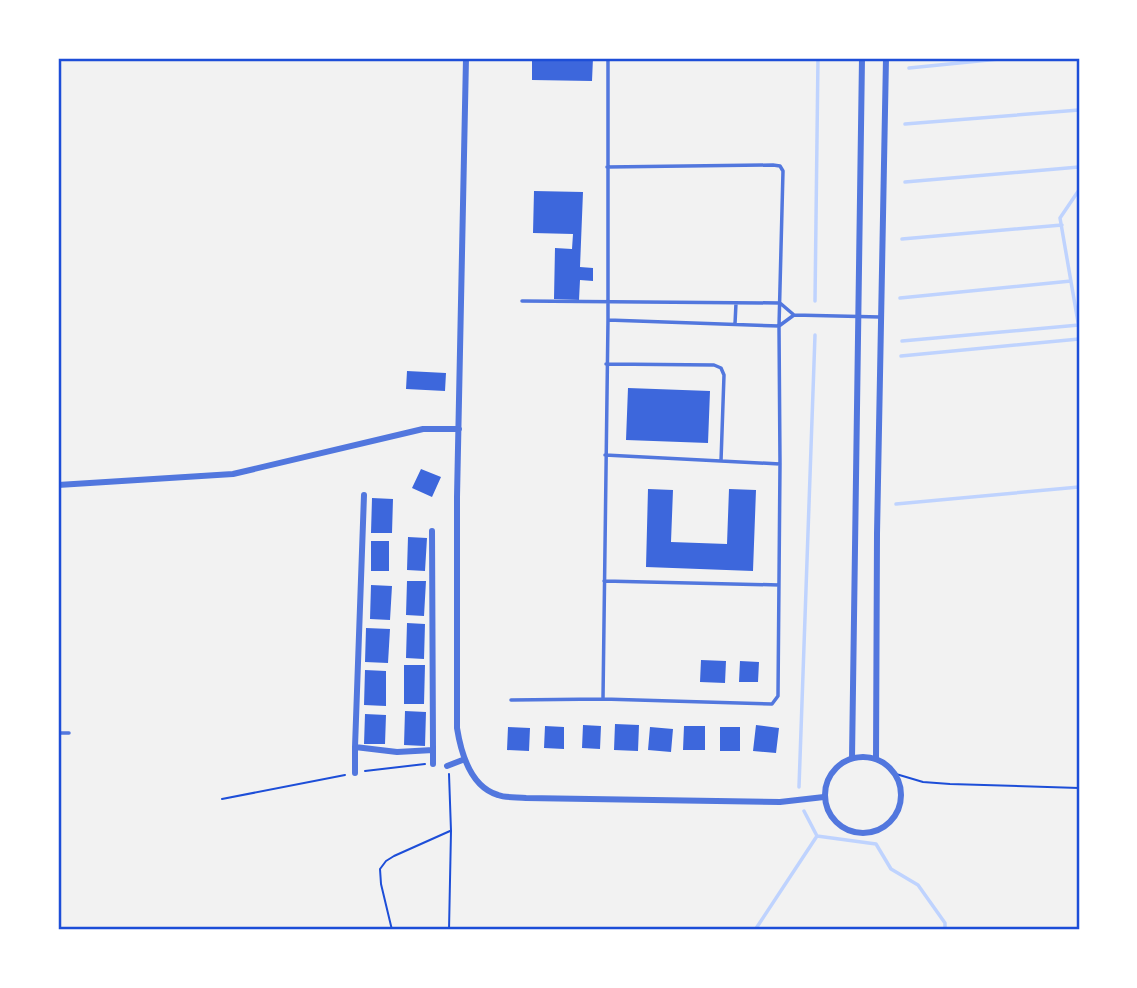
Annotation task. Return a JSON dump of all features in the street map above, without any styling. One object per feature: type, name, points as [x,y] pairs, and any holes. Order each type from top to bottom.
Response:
[{"type":"street","points":[[466,58],[458,429],[457,728],[460,747],[470,769],[483,788],[499,796],[779,802],[824,797]]},
{"type":"street","points":[[852,758],[862,58]]},
{"type":"street","points":[[876,758],[877,534],[886,58]]},
{"type":"street","points":[[58,485],[233,474],[423,429],[458,429]]},
{"type":"street","points":[[355,773],[364,495]]},
{"type":"street","points":[[432,531],[433,764]]},
{"type":"street","points":[[355,747],[397,752],[433,750]]},
{"type":"street","points":[[447,766],[465,758]]},
{"type":"street","points":[[852,758],[876,758],[887,764],[901,785],[899,811],[882,829],[869,834],[844,829],[834,821],[827,810],[824,797],[832,773],[852,758]]},
{"type":"lane","points":[[603,699],[608,58]]},
{"type":"lane","points":[[511,700],[603,699],[772,704],[780,687],[779,326],[783,171],[779,166],[607,167]]},
{"type":"lane","points":[[522,301],[780,303],[794,315]]},
{"type":"lane","points":[[735,324],[736,303]]},
{"type":"lane","points":[[608,320],[779,326],[794,315],[882,317]]},
{"type":"lane","points":[[606,364],[714,365],[721,369],[724,374],[721,461]]},
{"type":"lane","points":[[605,455],[780,464]]},
{"type":"lane","points":[[604,581],[779,585]]},
{"type":"lane","points":[[58,733],[69,733]]},
{"type":"path","points":[[222,799],[355,773],[433,764]]},
{"type":"path","points":[[447,766],[450,778],[451,831],[449,930]]},
{"type":"path","points":[[895,774],[923,782],[1079,788]]},
{"type":"path","points":[[392,930],[380,869],[394,856],[451,831]]},
{"type":"building","points":[[532,58],[593,58],[592,81],[532,80]]},
{"type":"building","points":[[534,191],[583,192],[580,267],[593,268],[593,281],[580,280],[579,300],[554,299],[555,248],[572,249],[573,234],[533,233]]},
{"type":"building","points":[[407,371],[446,373],[445,391],[406,389]]},
{"type":"building","points":[[628,388],[710,391],[708,443],[626,440]]},
{"type":"building","points":[[421,469],[441,477],[432,497],[412,488]]},
{"type":"building","points":[[648,489],[673,490],[671,542],[727,544],[729,489],[756,490],[753,571],[646,567]]},
{"type":"building","points":[[372,498],[393,499],[392,533],[371,533]]},
{"type":"building","points":[[408,537],[427,538],[425,571],[407,570]]},
{"type":"building","points":[[371,541],[389,541],[389,571],[371,571]]},
{"type":"building","points":[[407,581],[426,581],[424,616],[406,615]]},
{"type":"building","points":[[371,585],[392,586],[390,620],[370,619]]},
{"type":"building","points":[[407,623],[425,624],[424,659],[406,658]]},
{"type":"building","points":[[366,628],[390,629],[388,663],[365,662]]},
{"type":"building","points":[[701,660],[726,661],[725,683],[700,682]]},
{"type":"building","points":[[740,661],[759,662],[758,682],[739,682]]},
{"type":"building","points":[[404,665],[425,665],[424,704],[404,704]]},
{"type":"building","points":[[365,670],[386,671],[386,706],[364,705]]},
{"type":"building","points":[[405,711],[426,712],[425,746],[404,745]]},
{"type":"building","points":[[365,714],[386,715],[385,744],[364,744]]},
{"type":"building","points":[[615,724],[639,725],[638,751],[614,750]]},
{"type":"building","points":[[583,725],[601,726],[600,749],[582,748]]},
{"type":"building","points":[[756,725],[779,728],[776,753],[753,751]]},
{"type":"building","points":[[545,726],[564,727],[564,749],[544,748]]},
{"type":"building","points":[[684,726],[705,726],[705,750],[683,750]]},
{"type":"building","points":[[508,727],[530,728],[529,751],[507,750]]},
{"type":"building","points":[[650,727],[673,729],[671,752],[648,750]]},
{"type":"building","points":[[720,727],[740,727],[740,751],[720,751]]},
{"type":"waterway","points":[[815,301],[818,58]]},
{"type":"waterway","points":[[909,68],[1009,58]]},
{"type":"waterway","points":[[905,124],[1079,110]]},
{"type":"waterway","points":[[905,182],[1079,167]]},
{"type":"waterway","points":[[1079,190],[1060,218],[1079,328]]},
{"type":"waterway","points":[[902,239],[1062,225]]},
{"type":"waterway","points":[[900,298],[1071,281]]},
{"type":"waterway","points":[[902,341],[1079,325]]},
{"type":"waterway","points":[[799,787],[815,335]]},
{"type":"waterway","points":[[901,356],[1079,339]]},
{"type":"waterway","points":[[896,504],[1079,487]]},
{"type":"waterway","points":[[804,811],[817,836]]},
{"type":"waterway","points":[[755,930],[817,836],[876,844],[891,869],[918,885],[945,923],[945,930]]}]
